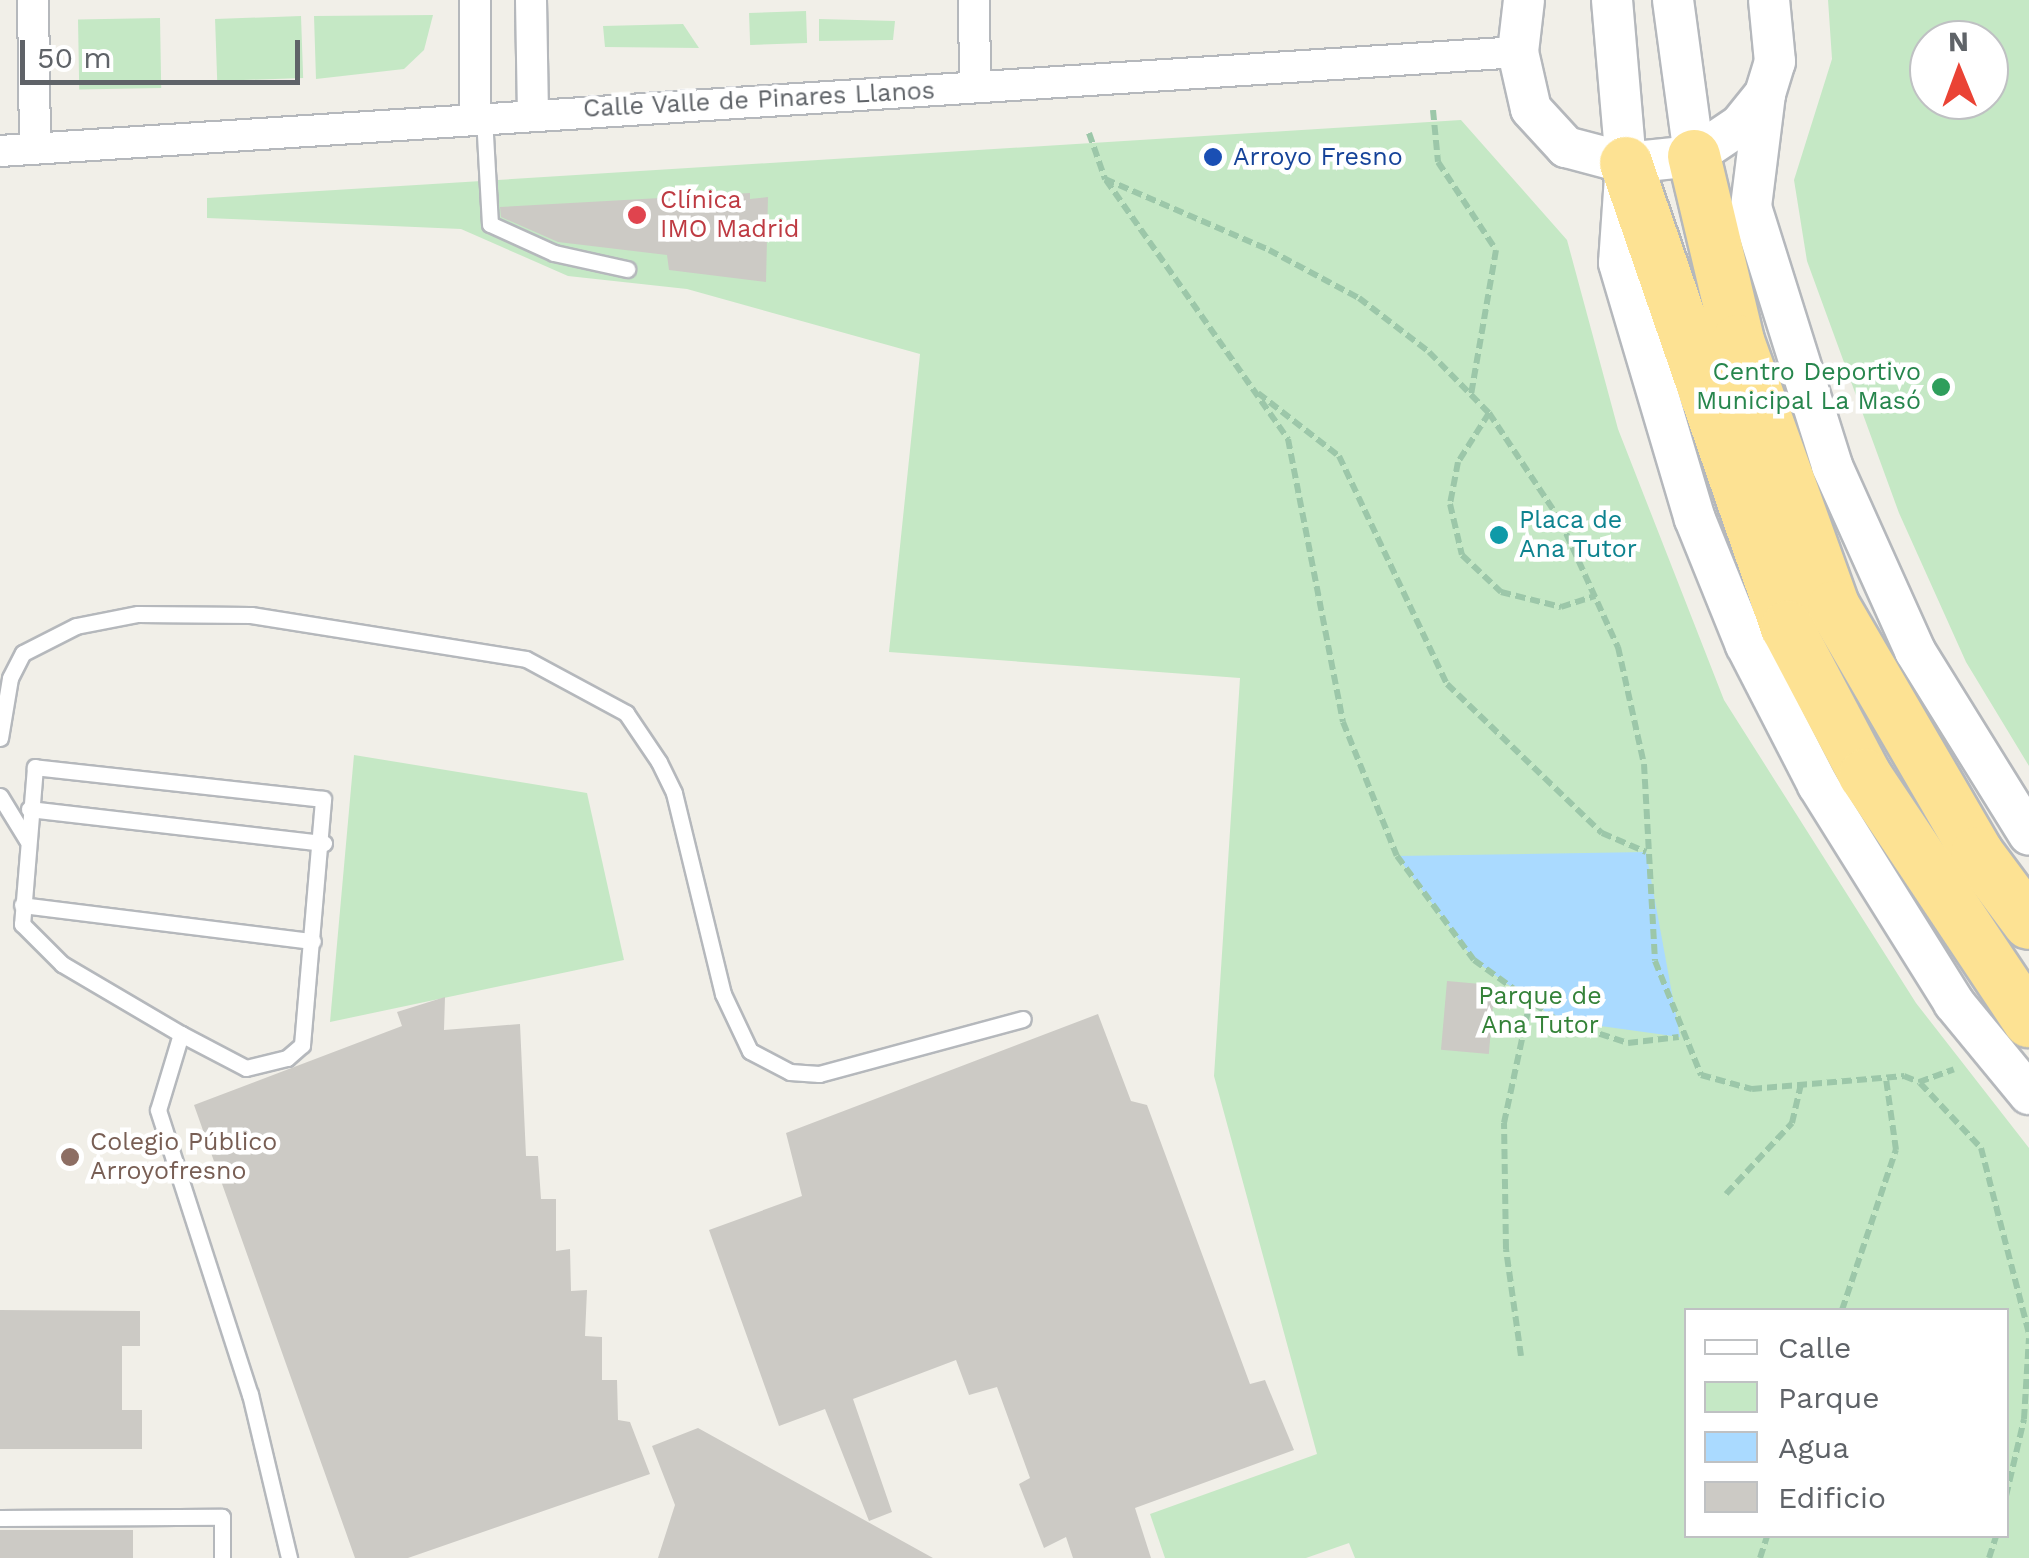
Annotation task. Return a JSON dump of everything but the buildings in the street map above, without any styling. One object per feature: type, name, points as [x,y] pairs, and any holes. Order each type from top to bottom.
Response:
[{"type":"highway","points":[[1694,156],[1738,342],[1834,608],[1977,854],[2029,923]]},
{"type":"highway","points":[[1626,163],[1787,627],[1865,775],[2029,1020]]},
{"type":"street","points":[[33,0],[36,147]]},
{"type":"street","points":[[475,0],[480,117]]},
{"type":"street","points":[[530,0],[532,113]]},
{"type":"street","points":[[974,0],[975,86]]},
{"type":"street","points":[[1524,0],[1518,52],[1531,109],[1566,147],[1626,163],[1694,156],[1719,145],[1765,94]]},
{"type":"street","points":[[1612,0],[1626,163],[1619,263],[1694,520],[1746,645],[1818,785],[1954,1003],[2029,1094]]},
{"type":"street","points":[[1672,0],[1694,156]]},
{"type":"street","points":[[1768,0],[1775,62],[1765,94],[1751,207],[1832,466],[1914,651],[2029,835]]},
{"type":"street","name":"Calle Valle de Pinares Llanos","points":[[0,151],[532,113],[1518,52]]},
{"type":"lane","points":[[480,117],[490,224],[554,253],[627,269]]},
{"type":"lane","points":[[0,738],[10,678],[23,653],[76,626],[138,614],[251,615],[526,660],[626,714],[659,762],[674,792],[723,994],[750,1052],[790,1072],[818,1074],[1024,1020]]},
{"type":"lane","points":[[42,764],[276,790],[323,799],[324,843],[302,1045],[288,1058],[246,1068],[62,964],[31,936],[22,905],[30,809],[32,773],[42,764]]},
{"type":"lane","points":[[0,796],[27,840]]},
{"type":"lane","points":[[30,809],[324,843]]},
{"type":"lane","points":[[22,905],[313,941]]},
{"type":"lane","points":[[182,1034],[158,1110],[250,1394],[290,1558]]},
{"type":"lane","points":[[0,1518],[222,1518],[222,1558]]},
{"type":"path","points":[[1434,110],[1438,162],[1496,250],[1470,394]]},
{"type":"path","points":[[1089,134],[1105,179],[1288,439],[1343,722],[1397,856],[1474,960],[1557,1020],[1628,1043],[1680,1037]]},
{"type":"path","points":[[1105,179],[1358,298],[1489,413],[1560,520],[1618,647],[1644,764],[1655,961],[1680,1037],[1700,1075],[1752,1089],[1886,1079],[1919,1082],[1954,1069]]},
{"type":"path","points":[[1250,386],[1339,456],[1447,684],[1602,833],[1646,852]]},
{"type":"path","points":[[1489,413],[1458,462],[1450,504],[1462,555],[1501,592],[1561,607],[1595,596]]},
{"type":"path","points":[[1521,1356],[1506,1249],[1504,1122],[1530,1002]]},
{"type":"path","points":[[1843,1308],[1896,1150],[1886,1079]]},
{"type":"path","points":[[1919,1082],[1982,1148],[2029,1336],[2024,1419],[2009,1483]]},
{"type":"path","points":[[1726,1194],[1792,1123],[1802,1085]]},
{"type":"green space","name":"Centro Deportivo Municipal La Masó","points":[[1828,0],[2029,0],[2029,766],[1966,662],[1899,513],[1807,261],[1794,180],[1832,59]]},
{"type":"green space","points":[[806,11],[807,43],[750,45],[749,13]]},
{"type":"green space","points":[[433,15],[424,50],[404,69],[316,79],[314,16]]},
{"type":"green space","points":[[301,16],[303,78],[217,81],[215,19]]},
{"type":"green space","points":[[160,18],[161,88],[79,89],[78,19]]},
{"type":"green space","points":[[819,19],[895,21],[893,40],[819,41]]},
{"type":"green space","points":[[683,24],[699,48],[605,47],[603,26]]},
{"type":"green space","name":"Parque de Ana Tutor","points":[[1461,120],[1567,240],[1618,429],[1724,700],[1916,1003],[2029,1148],[2029,1558],[1355,1558],[1349,1543],[1306,1558],[1165,1558],[1150,1514],[1317,1454],[1214,1076],[1240,678],[889,652],[920,354],[687,289],[568,276],[461,229],[207,218],[207,198]]},
{"type":"green space","points":[[354,755],[587,793],[624,960],[330,1022]]},
{"type":"water","points":[[1646,852],[1680,1037],[1557,1020],[1474,960],[1397,856]]},
{"type":"place","name":"Arroyo Fresno","points":[[1213,157]]},
{"type":"place","name":"Clínica IMO Madrid","points":[[637,215]]},
{"type":"place","name":"Centro Deportivo Municipal La Masó","points":[[1941,387]]},
{"type":"place","name":"Placa de Ana Tutor","points":[[1499,535]]},
{"type":"place","name":"Colegio Público Arroyofresno","points":[[70,1157]]}]
